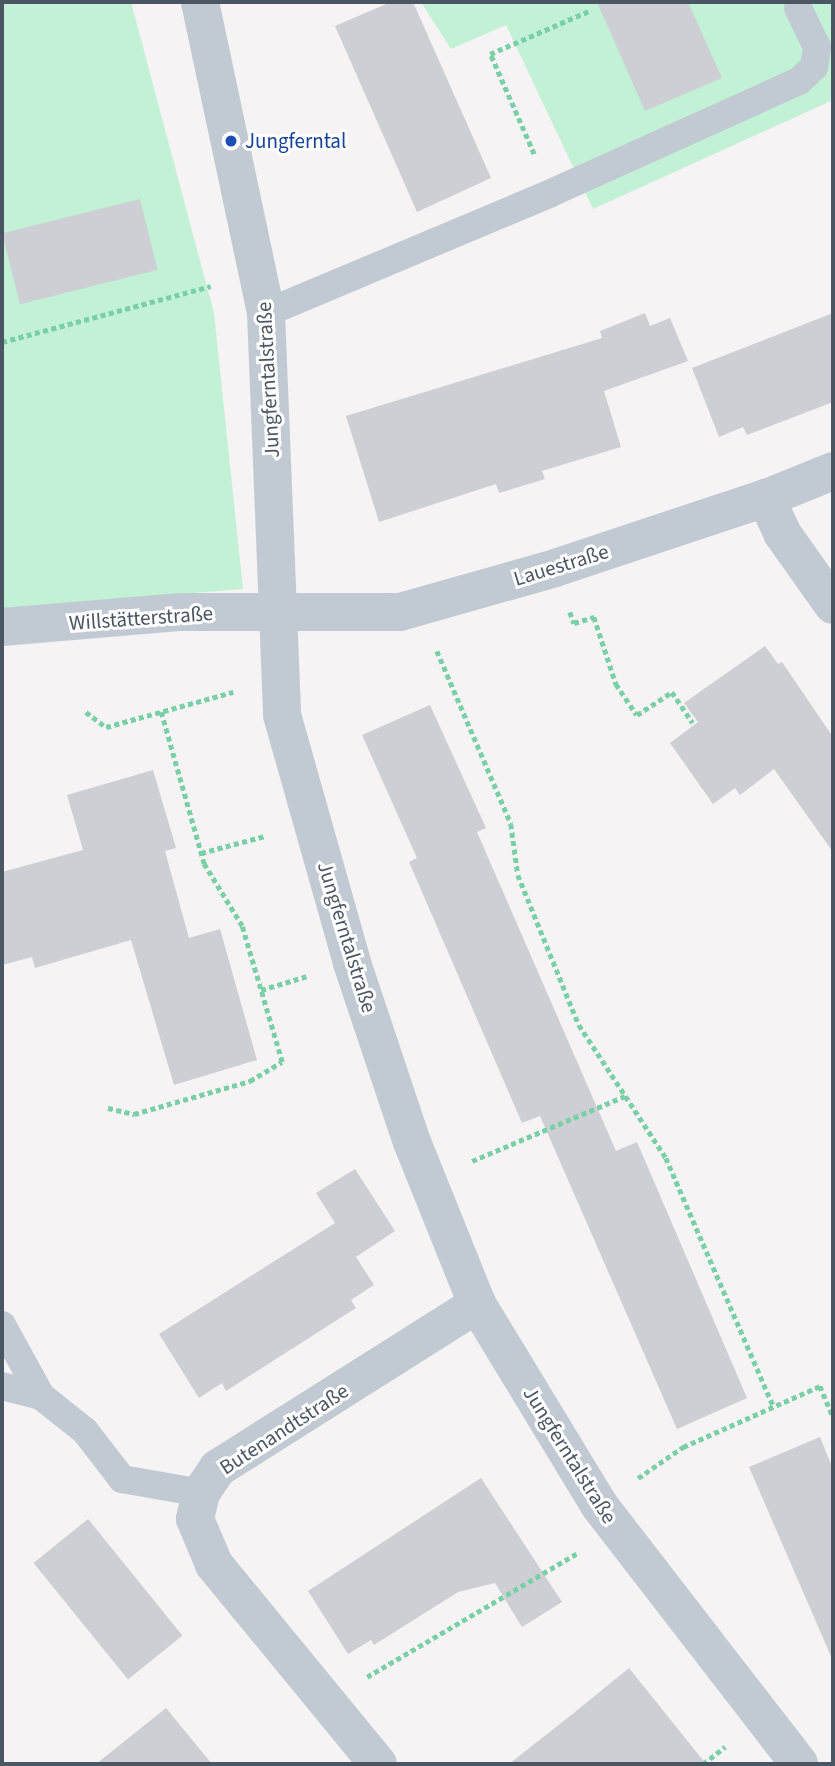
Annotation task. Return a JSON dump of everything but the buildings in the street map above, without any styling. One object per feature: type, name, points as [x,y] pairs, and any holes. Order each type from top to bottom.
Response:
[{"type":"street","name":"Jungferntalstraße","points":[[200,2],[260,274],[265,313],[280,612],[282,715],[352,963],[428,1180],[477,1304],[608,1517],[799,1764]]},
{"type":"street","name":"Lauestraße","points":[[280,612],[400,612],[555,568],[766,498],[833,471]]},
{"type":"street","points":[[766,498],[782,533],[833,605]]},
{"type":"street","name":"Willstätterstraße","points":[[2,627],[181,612],[280,612]]},
{"type":"street","name":"Butenandtstraße","points":[[378,1764],[214,1563],[195,1520],[201,1493],[218,1468],[477,1304]]},
{"type":"lane","points":[[265,313],[551,193],[799,81],[814,67],[817,47],[798,8]]},
{"type":"lane","points":[[2,1325],[41,1396],[85,1431],[122,1479],[201,1493]]},
{"type":"lane","points":[[2,1387],[41,1396]]},
{"type":"path","points":[[551,193],[490,54],[592,10]]},
{"type":"path","points":[[2,342],[260,274]]},
{"type":"path","points":[[555,568],[574,623],[594,617],[616,684],[637,715],[672,692],[693,723]]},
{"type":"path","points":[[418,606],[511,824],[518,875],[579,1025],[666,1158],[774,1407]]},
{"type":"path","points":[[86,712],[106,727],[282,679]]},
{"type":"path","points":[[108,1108],[134,1114],[250,1081],[282,1062],[242,926],[201,853],[161,712]]},
{"type":"path","points":[[201,853],[313,822]]},
{"type":"path","points":[[261,990],[286,982]]},
{"type":"path","points":[[428,1180],[625,1096]]},
{"type":"path","points":[[327,1701],[608,1517],[683,1447],[820,1386],[833,1416]]},
{"type":"green space","points":[[2,2],[131,2],[214,313],[243,589],[2,609]]},
{"type":"green space","points":[[421,2],[833,2],[833,100],[593,209],[506,25],[451,49]]},
{"type":"place","name":"Jungferntal","points":[[231,141]]}]
